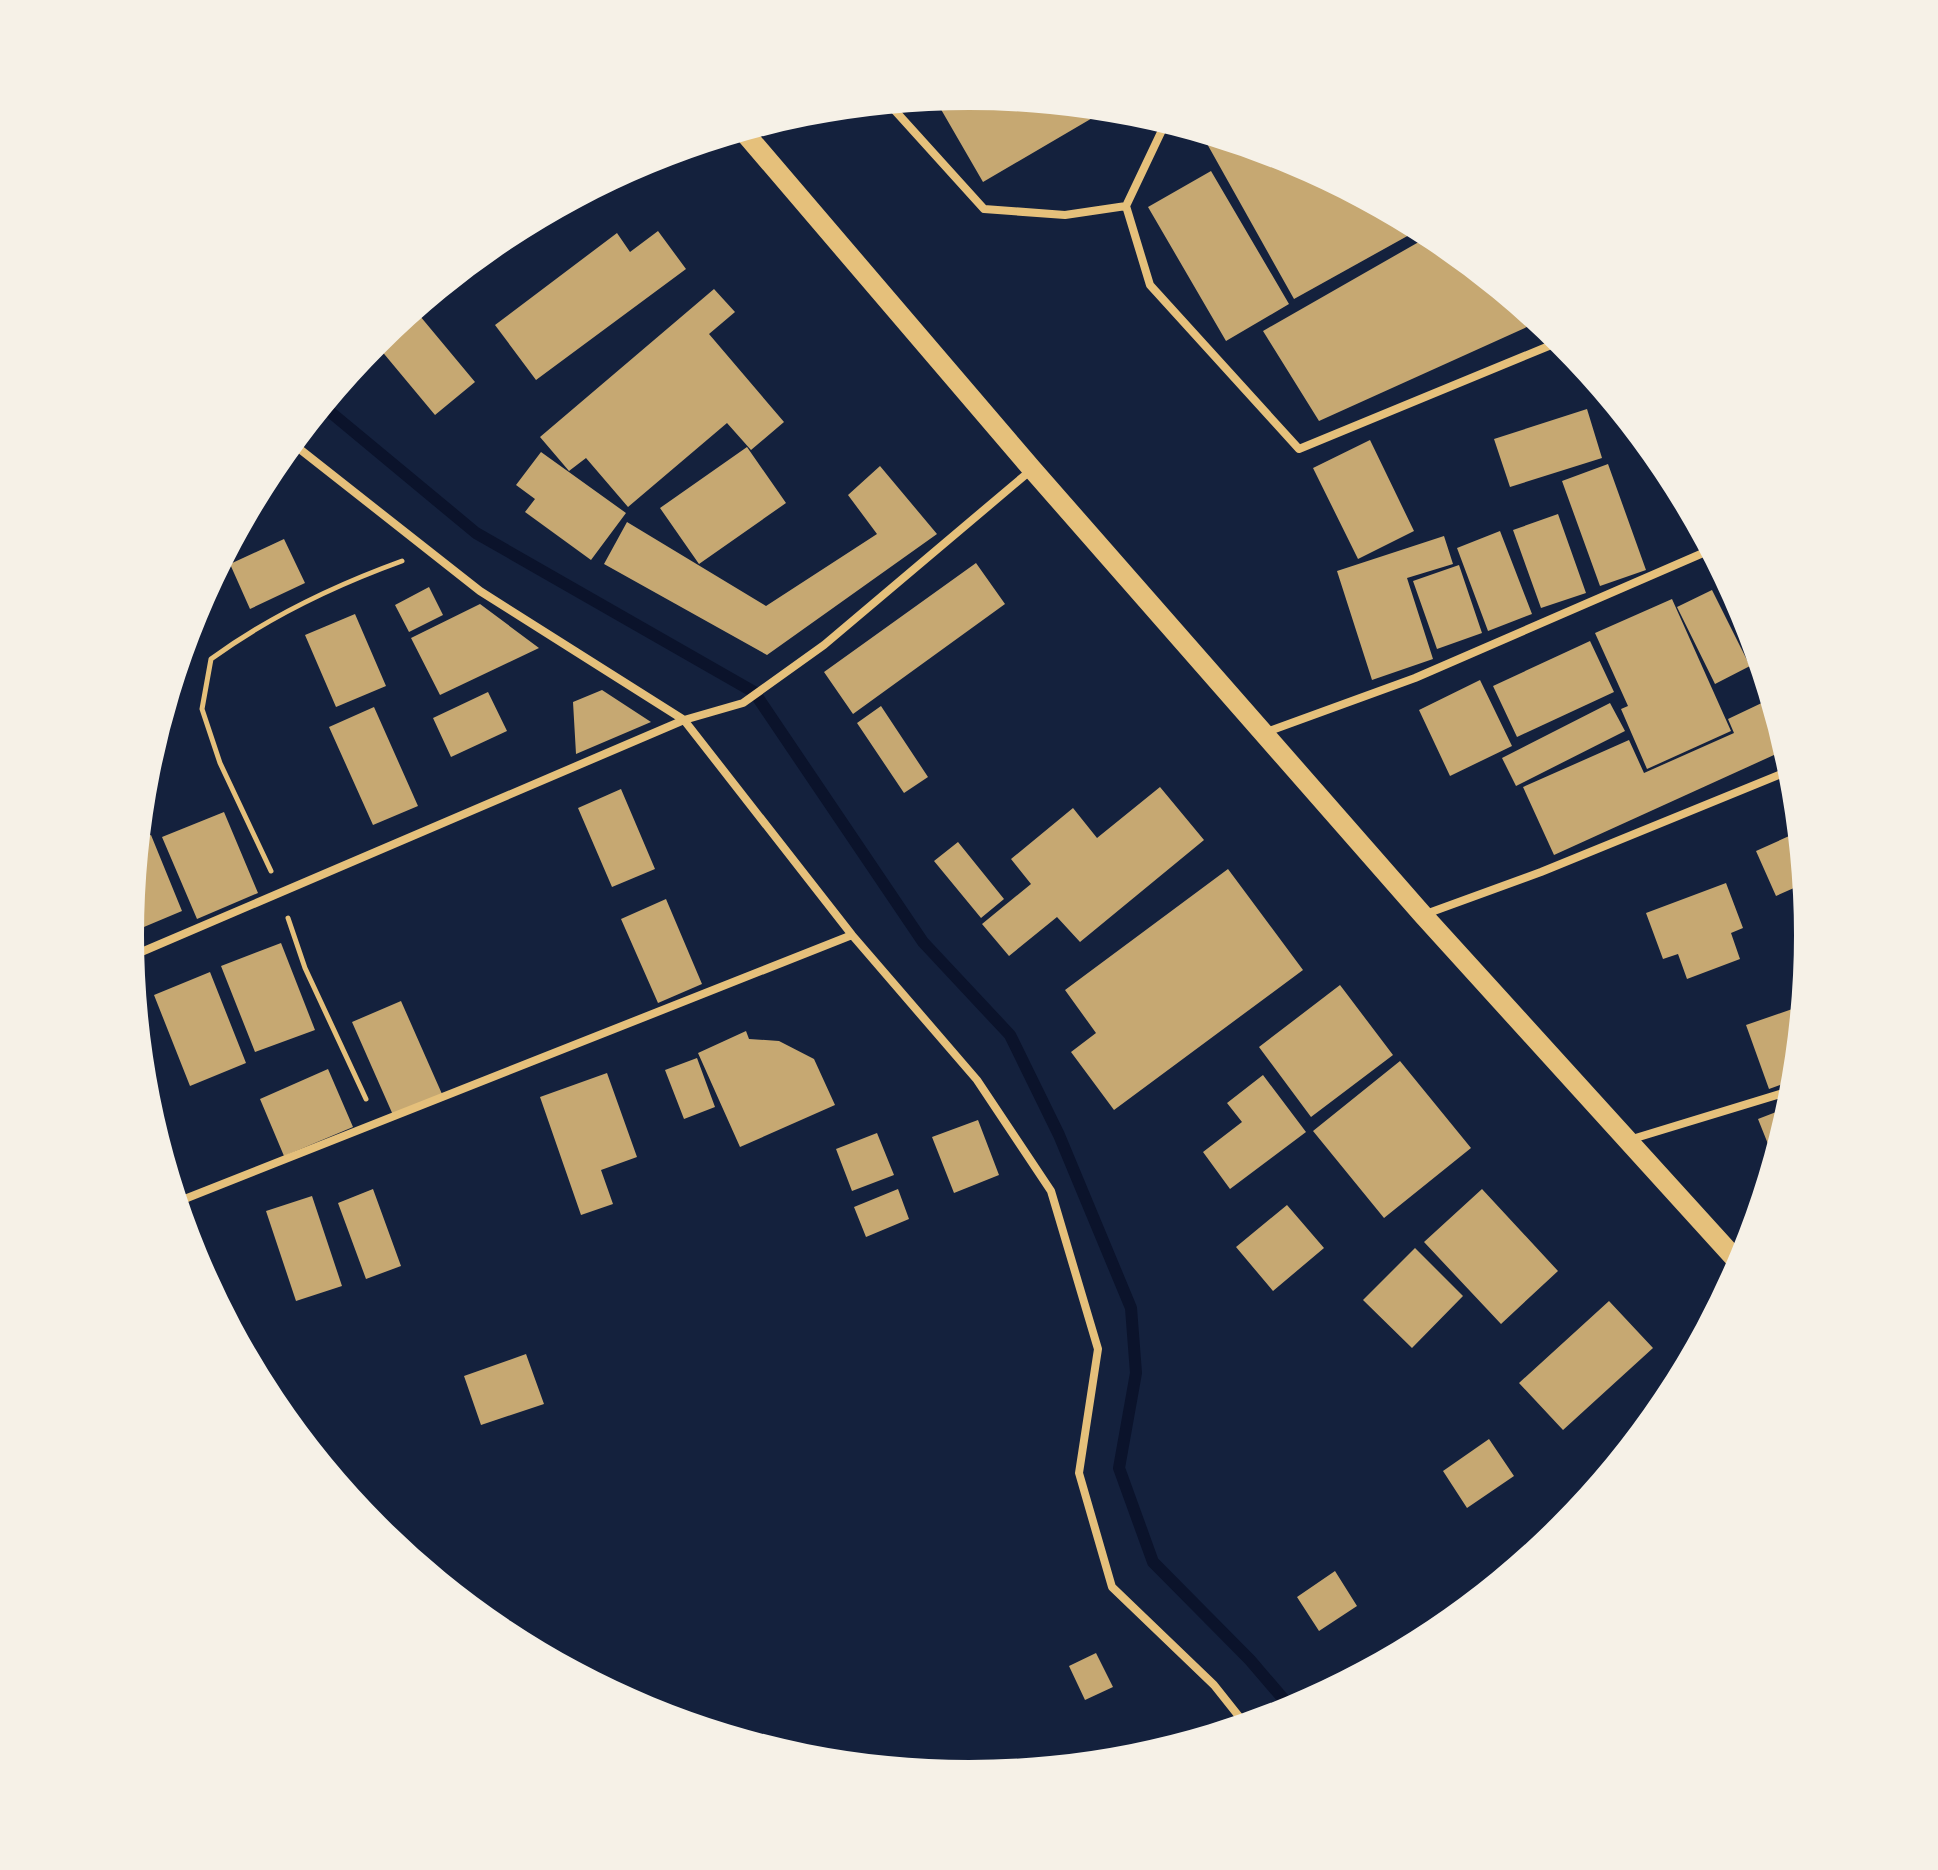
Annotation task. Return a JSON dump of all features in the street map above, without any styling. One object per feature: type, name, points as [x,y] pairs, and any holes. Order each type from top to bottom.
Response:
[{"type":"main road","points":[[750,139],[1032,469],[1423,915],[1730,1253]]},
{"type":"street","points":[[898,114],[984,209],[1065,215],[1126,206]]},
{"type":"street","points":[[1161,133],[1126,206],[1150,285],[1299,449],[1547,347]]},
{"type":"street","points":[[302,451],[480,591],[684,720],[852,935],[977,1080],[1051,1191],[1098,1349],[1079,1473],[1112,1587],[1214,1685],[1238,1715]]},
{"type":"street","points":[[145,951],[684,720],[743,703],[824,645],[1032,469]]},
{"type":"street","points":[[1264,733],[1415,678],[1700,554]]},
{"type":"street","points":[[1423,915],[1541,872],[1778,775]]},
{"type":"street","points":[[187,1198],[852,935]]},
{"type":"street","points":[[1629,1140],[1778,1094]]},
{"type":"path","points":[[377,1123],[305,968],[251,822],[220,763],[202,709],[211,659],[256,626],[306,600],[429,551]]},
{"type":"building","points":[[942,111],[1023,112],[1090,119],[983,182]]},
{"type":"building","points":[[1208,146],[1285,173],[1334,195],[1407,236],[1294,299]]},
{"type":"building","points":[[1211,171],[1289,304],[1226,341],[1148,207]]},
{"type":"building","points":[[658,231],[686,269],[536,380],[495,325],[617,233],[630,252]]},
{"type":"building","points":[[1417,243],[1471,280],[1526,327],[1319,421],[1263,331]]},
{"type":"building","points":[[714,289],[735,312],[709,334],[784,422],[751,450],[727,423],[628,507],[586,458],[569,471],[540,437]]},
{"type":"building","points":[[422,318],[475,382],[435,415],[384,354]]},
{"type":"building","points":[[1587,409],[1602,458],[1510,487],[1494,439]]},
{"type":"building","points":[[1370,440],[1414,531],[1358,559],[1313,468]]},
{"type":"building","points":[[747,447],[786,503],[699,564],[660,508]]},
{"type":"building","points":[[541,452],[626,513],[591,560],[525,512],[535,499],[516,485]]},
{"type":"building","points":[[1608,464],[1646,570],[1600,586],[1562,481]]},
{"type":"building","points":[[880,466],[937,534],[767,655],[604,564],[627,522],[766,606],[877,534],[848,495]]},
{"type":"building","points":[[1558,514],[1586,593],[1541,608],[1513,530]]},
{"type":"building","points":[[1500,531],[1532,614],[1488,631],[1457,548]]},
{"type":"building","points":[[1444,536],[1453,564],[1407,578],[1433,659],[1372,680],[1337,571]]},
{"type":"building","points":[[284,539],[305,583],[250,609],[231,566]]},
{"type":"building","points":[[976,563],[1005,604],[853,714],[824,672]]},
{"type":"building","points":[[1459,565],[1482,633],[1437,649],[1413,581]]},
{"type":"building","points":[[429,587],[443,615],[409,632],[395,605]]},
{"type":"building","points":[[1712,590],[1749,667],[1715,684],[1677,607]]},
{"type":"building","points":[[1672,599],[1731,731],[1647,769],[1621,709],[1628,706],[1595,633]]},
{"type":"building","points":[[480,604],[539,648],[440,695],[411,638]]},
{"type":"building","points":[[355,614],[386,686],[336,707],[305,635]]},
{"type":"building","points":[[1590,641],[1614,692],[1517,737],[1493,686]]},
{"type":"building","points":[[1480,680],[1512,746],[1450,776],[1419,710]]},
{"type":"building","points":[[602,690],[651,722],[576,754],[573,702]]},
{"type":"building","points":[[488,692],[507,731],[451,757],[433,718]]},
{"type":"building","points":[[1610,703],[1625,731],[1516,786],[1502,758]]},
{"type":"building","points":[[1761,704],[1774,755],[1554,855],[1523,787],[1629,740],[1644,773],[1734,733],[1728,719]]},
{"type":"building","points":[[881,706],[928,777],[904,793],[857,723]]},
{"type":"building","points":[[374,707],[418,806],[373,825],[329,727]]},
{"type":"building","points":[[1160,787],[1204,840],[1080,942],[1057,917],[1009,956],[982,924],[1031,884],[1011,859],[1073,808],[1097,838]]},
{"type":"building","points":[[621,789],[655,869],[612,887],[578,808]]},
{"type":"building","points":[[224,812],[258,893],[197,919],[162,837]]},
{"type":"building","points":[[150,835],[182,911],[144,927],[146,881]]},
{"type":"building","points":[[1788,837],[1792,889],[1776,896],[1756,851]]},
{"type":"building","points":[[958,842],[1004,899],[981,918],[934,861]]},
{"type":"building","points":[[1228,869],[1303,970],[1114,1110],[1071,1052],[1096,1033],[1065,990]]},
{"type":"building","points":[[1726,883],[1743,928],[1731,933],[1740,959],[1687,979],[1678,954],[1663,959],[1646,913]]},
{"type":"building","points":[[666,899],[702,984],[658,1003],[621,919]]},
{"type":"building","points":[[281,943],[315,1030],[255,1052],[221,966]]},
{"type":"building","points":[[210,972],[246,1063],[190,1086],[154,995]]},
{"type":"building","points":[[1340,985],[1393,1055],[1311,1117],[1259,1047]]},
{"type":"building","points":[[401,1001],[442,1094],[393,1115],[352,1022]]},
{"type":"building","points":[[1790,1010],[1780,1085],[1769,1089],[1746,1025]]},
{"type":"building","points":[[746,1031],[749,1039],[779,1041],[814,1059],[835,1105],[740,1147],[698,1053]]},
{"type":"building","points":[[697,1058],[715,1107],[684,1119],[665,1070]]},
{"type":"building","points":[[1400,1061],[1471,1148],[1384,1218],[1313,1131]]},
{"type":"building","points":[[328,1069],[353,1127],[284,1156],[260,1099]]},
{"type":"building","points":[[607,1073],[637,1157],[601,1170],[613,1204],[581,1215],[540,1097]]},
{"type":"building","points":[[1263,1075],[1306,1132],[1230,1189],[1203,1152],[1242,1122],[1227,1103]]},
{"type":"building","points":[[1774,1113],[1767,1143],[1758,1119]]},
{"type":"building","points":[[978,1120],[999,1175],[954,1193],[932,1137]]},
{"type":"building","points":[[877,1133],[894,1175],[852,1191],[836,1149]]},
{"type":"building","points":[[373,1189],[401,1266],[366,1279],[338,1203]]},
{"type":"building","points":[[898,1189],[909,1219],[866,1237],[854,1207]]},
{"type":"building","points":[[1482,1189],[1558,1271],[1501,1324],[1424,1242]]},
{"type":"building","points":[[312,1196],[342,1286],[296,1301],[266,1211]]},
{"type":"building","points":[[1287,1205],[1324,1248],[1273,1291],[1236,1247]]},
{"type":"building","points":[[1415,1248],[1463,1296],[1412,1348],[1363,1300]]},
{"type":"building","points":[[1609,1301],[1653,1348],[1563,1430],[1519,1383]]},
{"type":"building","points":[[526,1354],[544,1404],[481,1425],[464,1376]]},
{"type":"building","points":[[1489,1439],[1514,1476],[1467,1508],[1443,1471]]},
{"type":"building","points":[[1335,1571],[1357,1606],[1319,1631],[1297,1597]]},
{"type":"building","points":[[1096,1653],[1113,1687],[1085,1700],[1069,1666]]},
{"type":"waterway","points":[[331,413],[476,533],[754,692],[923,942],[1010,1035],[1059,1135],[1131,1308],[1136,1373],[1119,1468],[1153,1562],[1250,1660],[1283,1698]]}]
